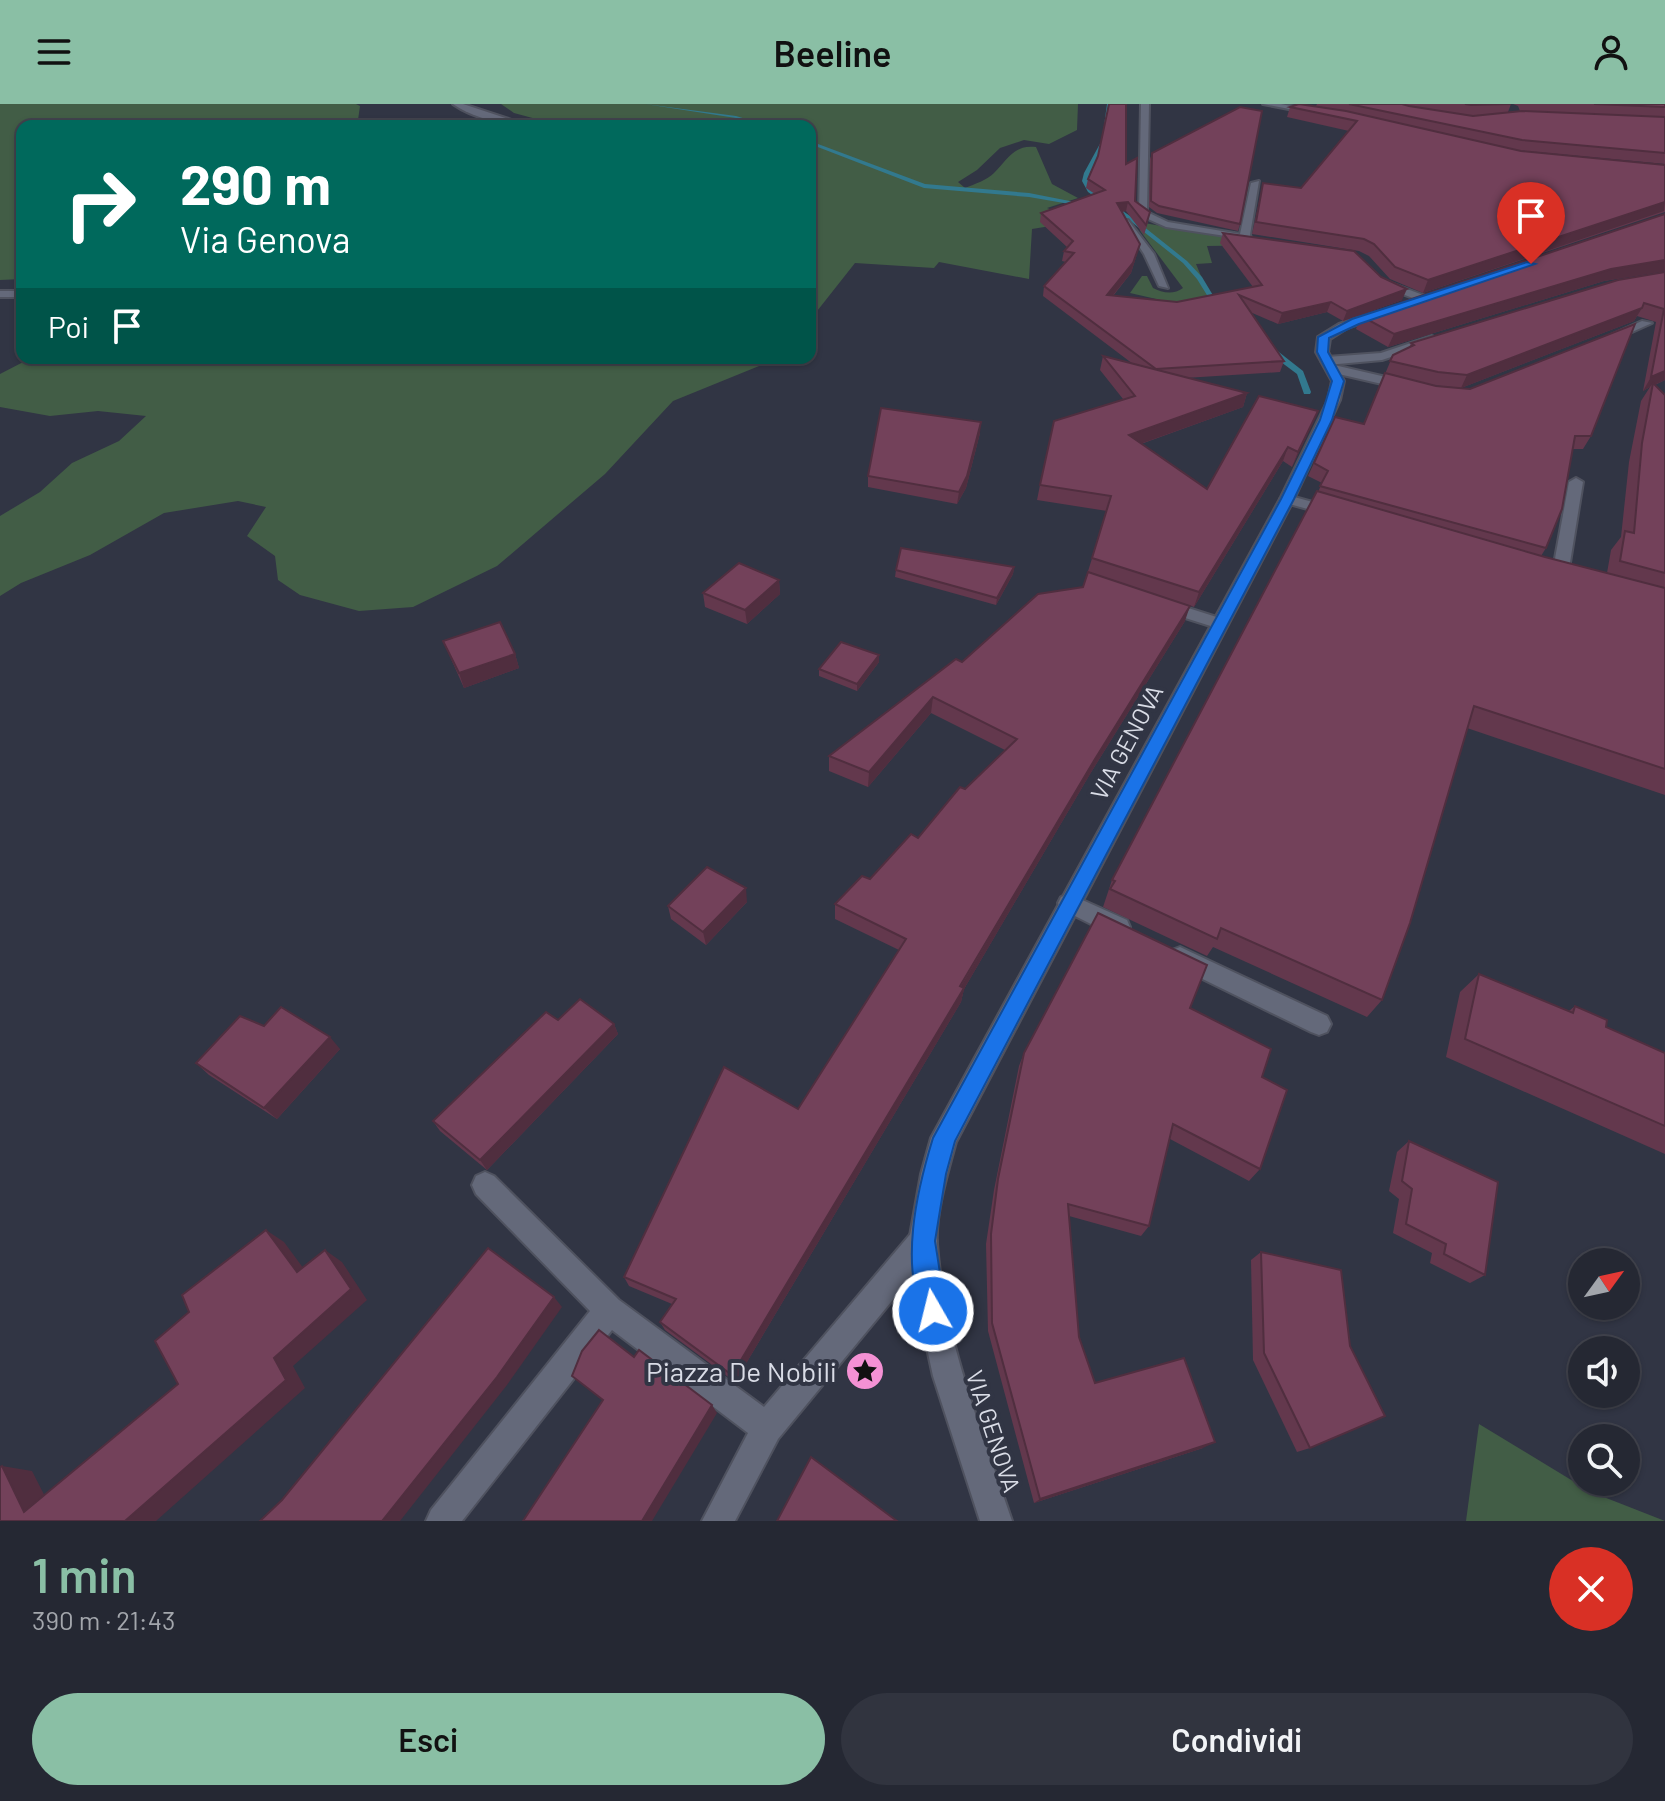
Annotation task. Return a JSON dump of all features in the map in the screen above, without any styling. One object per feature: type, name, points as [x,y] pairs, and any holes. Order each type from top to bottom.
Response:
[{"type":"street","points":[[457,104],[504,120]]},
{"type":"street","points":[[1145,104],[1141,210],[1145,216]]},
{"type":"street","points":[[1267,104],[1328,114]]},
{"type":"street","points":[[1244,238],[1256,183]]},
{"type":"street","points":[[1164,286],[1149,254],[1131,233],[1127,216],[1145,216],[1176,226],[1260,240]]},
{"type":"street","name":"VIA GENOVA","points":[[996,1521],[948,1376],[933,1311],[923,1241],[934,1174],[944,1138],[1287,499],[1334,400],[1338,381],[1322,345],[1324,337],[1332,331],[1434,297],[1391,287],[1372,272]]},
{"type":"street","points":[[1589,346],[1646,323]]},
{"type":"street","points":[[1330,365],[1382,356],[1449,335]]},
{"type":"street","points":[[1330,365],[1417,388]]},
{"type":"street","points":[[1560,575],[1576,482]]},
{"type":"street","points":[[1287,499],[1348,516]]},
{"type":"street","points":[[1151,602],[1220,624]]},
{"type":"street","points":[[1069,903],[1138,936]]},
{"type":"street","points":[[1166,950],[1319,1024]]},
{"type":"street","points":[[485,1185],[609,1310],[767,1428]]},
{"type":"street","points":[[718,1521],[767,1428],[923,1241]]},
{"type":"street","points":[[442,1521],[609,1310]]},
{"type":"green space","points":[[0,104],[360,106],[358,120],[16,120],[16,279],[0,280]]},
{"type":"green space","points":[[501,104],[1078,104],[1077,130],[1049,144],[1024,140],[1000,148],[977,170],[958,182],[965,188],[981,182],[1016,150],[1036,147],[1052,184],[1078,198],[1047,208],[1082,221],[1032,229],[1029,279],[939,262],[934,268],[855,263],[816,312],[816,120],[540,120],[514,113]]},
{"type":"green space","points":[[1137,224],[1273,245],[1207,246],[1212,263],[1196,264],[1209,295],[1238,323],[1276,349],[1248,349],[1165,301],[1130,293],[1142,276],[1147,276],[1153,288],[1160,291],[1172,292],[1183,288],[1141,232]]},
{"type":"green space","points":[[19,364],[764,364],[673,401],[605,474],[497,566],[413,607],[359,611],[300,595],[278,580],[275,556],[247,536],[266,507],[238,501],[164,513],[90,555],[21,583],[0,596],[0,516],[40,492],[72,463],[119,441],[146,416],[98,411],[50,416],[0,407],[0,374]]},
{"type":"green space","points":[[1479,1424],[1568,1478],[1568,1496],[1601,1496],[1665,1521],[1466,1521]]},
{"type":"building","points":[[1109,104],[1126,104],[1126,164],[1137,158],[1135,201],[1150,212],[1146,225],[1128,202],[1117,203],[1140,244],[1133,263],[1107,295],[1177,302],[1262,285],[1223,233],[1354,251],[1381,277],[1407,289],[1347,311],[1331,302],[1282,313],[1239,295],[1284,361],[1156,369],[1044,286],[1074,253],[1064,251],[1073,241],[1041,213],[1105,190],[1088,179],[1098,156]]},
{"type":"building","points":[[1299,104],[1346,111],[1521,151],[1665,165],[1665,202],[1428,280],[1395,267],[1374,244],[1364,239],[1256,222],[1263,183],[1301,188],[1357,121],[1290,107]]},
{"type":"building","points":[[1349,104],[1402,104],[1473,116],[1522,111],[1665,117],[1665,153],[1522,140]]},
{"type":"building","points":[[1594,104],[1665,104],[1665,107]]},
{"type":"building","points":[[1240,107],[1262,111],[1240,224],[1159,206],[1151,201],[1152,153]]},
{"type":"building","points":[[1665,214],[1665,260],[1611,269],[1394,334],[1361,316]]},
{"type":"building","points":[[1665,272],[1665,371],[1651,377],[1664,309],[1644,303],[1642,308],[1467,375],[1390,361],[1393,355],[1414,345],[1411,343],[1618,280]]},
{"type":"building","points":[[1635,324],[1591,436],[1575,436],[1562,509],[1546,548],[1320,486],[1328,471],[1314,463],[1335,417],[1364,424],[1385,373],[1436,386],[1470,389]]},
{"type":"building","points":[[1103,356],[1247,393],[1129,435],[1207,489],[1259,396],[1318,411],[1298,452],[1288,447],[1199,592],[1092,558],[1111,496],[1040,485],[1054,421],[1135,396]]},
{"type":"building","points":[[1653,383],[1665,395],[1665,573],[1620,561],[1625,531],[1634,533],[1642,443]]},
{"type":"building","points":[[881,408],[981,422],[967,476],[959,492],[868,476]]},
{"type":"building","points":[[1317,491],[1665,588],[1665,769],[1474,706],[1410,923],[1382,1000],[1221,928],[1217,939],[1110,889]]},
{"type":"building","points":[[901,548],[1014,567],[997,598],[896,570]]},
{"type":"building","points":[[739,563],[779,580],[745,610],[703,593]]},
{"type":"building","points":[[1088,572],[1190,606],[1095,759],[960,986],[964,988],[732,1375],[660,1322],[676,1299],[624,1277],[724,1067],[798,1109],[906,939],[835,904],[862,876],[870,879],[911,834],[918,838],[960,787],[965,789],[1017,739],[933,697],[869,772],[829,756],[956,659],[962,662],[1038,594],[1083,587]]},
{"type":"building","points":[[500,622],[515,654],[459,673],[443,641]]},
{"type":"building","points":[[841,642],[879,655],[857,684],[819,669]]},
{"type":"building","points":[[707,867],[746,888],[703,932],[668,906]]},
{"type":"building","points":[[1098,913],[1207,965],[1190,1008],[1271,1049],[1262,1077],[1287,1090],[1260,1169],[1173,1124],[1149,1226],[1068,1204],[1079,1337],[1095,1383],[1184,1358],[1215,1442],[1040,1499],[992,1323],[991,1234],[998,1179],[1024,1053]]},
{"type":"building","points":[[1479,974],[1573,1013],[1575,1006],[1607,1020],[1606,1027],[1665,1053],[1665,1126],[1465,1039]]},
{"type":"building","points":[[580,999],[614,1024],[480,1160],[433,1121],[546,1012],[558,1020]]},
{"type":"building","points":[[281,1007],[330,1037],[264,1108],[196,1063],[240,1016],[264,1026]]},
{"type":"building","points":[[1409,1141],[1498,1182],[1485,1275],[1444,1254],[1446,1244],[1406,1224],[1412,1189],[1402,1181]]},
{"type":"building","points":[[266,1230],[297,1272],[325,1250],[351,1289],[274,1358],[286,1380],[125,1521],[0,1521],[0,1467],[24,1512],[178,1384],[155,1341],[189,1312],[182,1295]]},
{"type":"building","points":[[488,1248],[554,1297],[497,1377],[382,1521],[260,1521],[282,1500]]},
{"type":"building","points":[[1261,1252],[1341,1270],[1350,1346],[1385,1416],[1310,1448],[1264,1353]]},
{"type":"building","points":[[599,1330],[634,1357],[639,1350],[712,1405],[642,1521],[523,1521],[603,1400],[572,1376],[582,1351]]},
{"type":"building","points":[[811,1457],[897,1521],[777,1521]]},
{"type":"waterway","points":[[647,104],[746,120]]},
{"type":"waterway","points":[[1109,104],[1104,140],[1085,181],[1090,191],[1185,262],[1200,278],[1217,307]]},
{"type":"waterway","points":[[816,144],[924,186],[1029,195],[1087,205]]},
{"type":"waterway","points":[[1272,351],[1300,373],[1307,392]]},
{"type":"place","name":"Piazza De Nobili","points":[[865,1371]]},
{"type":"route","points":[[933,1311],[923,1241],[934,1174],[944,1138],[1287,499],[1326,420],[1338,381],[1322,352],[1324,337],[1355,322],[1531,264]]}]
